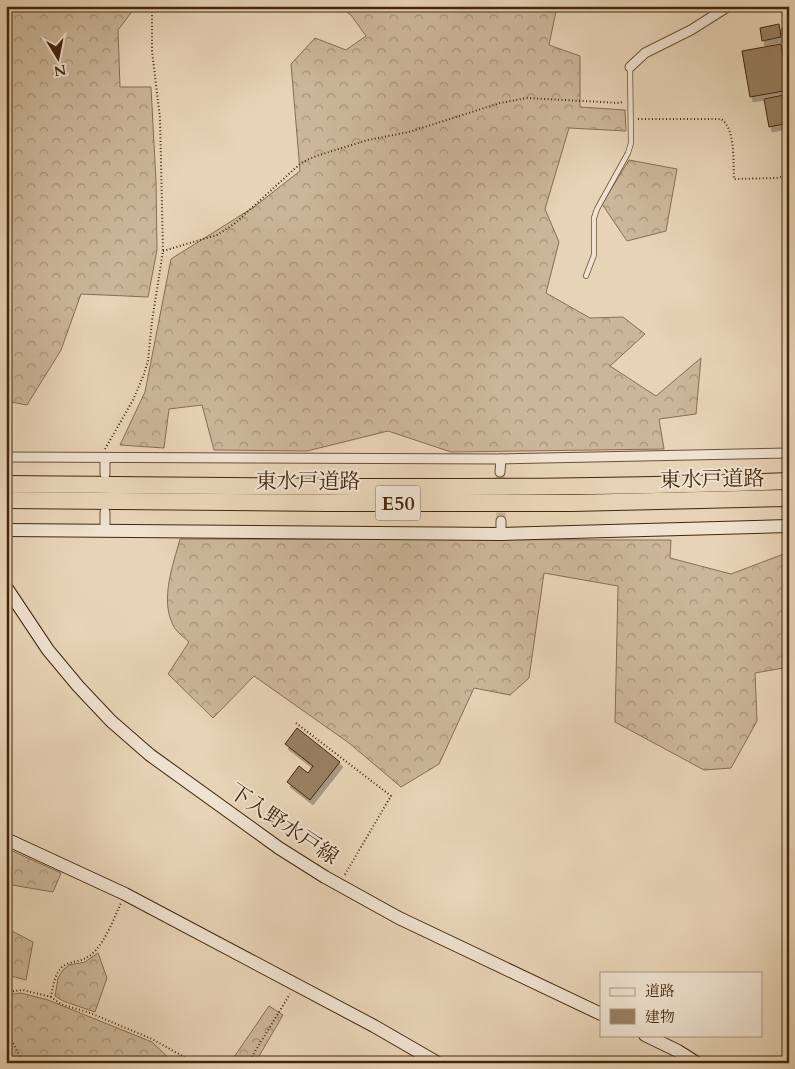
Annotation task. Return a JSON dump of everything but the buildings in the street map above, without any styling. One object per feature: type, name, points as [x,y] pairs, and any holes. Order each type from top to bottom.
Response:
[{"type":"highway","name":"東水戸道路","points":[[6,484],[340,487],[571,486],[789,481]]},
{"type":"highway","name":"東水戸道路","points":[[6,500],[572,503],[789,498]]},
{"type":"street","points":[[630,67],[645,53],[691,30],[729,6]]},
{"type":"street","points":[[6,457],[501,459],[789,453]]},
{"type":"street","points":[[105,474],[106,458]]},
{"type":"street","points":[[500,472],[501,459]]},
{"type":"street","points":[[105,512],[105,530]]},
{"type":"street","points":[[6,530],[789,526]]},
{"type":"street","name":"下入野水戸線","points":[[6,587],[48,650],[94,704],[117,727],[150,755],[279,848],[338,885],[399,918],[600,1014]]},
{"type":"street","points":[[6,839],[125,894],[296,984],[438,1063]]},
{"type":"street","points":[[648,1036],[697,1063]]},
{"type":"lane","points":[[586,276],[594,255],[594,218],[596,209],[628,153],[631,143],[630,67]]},
{"type":"path","points":[[106,458],[104,450],[133,400],[148,361],[152,321],[164,251],[160,118],[152,51],[152,6]]},
{"type":"path","points":[[164,251],[217,235],[234,224],[301,164],[316,156],[368,140],[409,132],[527,98],[620,103],[630,99]]},
{"type":"path","points":[[631,119],[721,119],[726,122],[732,138],[734,180],[777,178],[789,175]]},
{"type":"path","points":[[296,723],[391,796],[338,885]]},
{"type":"path","points":[[51,998],[60,970],[68,963],[85,959],[94,952],[105,937],[125,894]]},
{"type":"path","points":[[248,1063],[296,984]]},
{"type":"path","points":[[6,992],[23,990],[51,998],[61,1004],[90,1013],[152,1039],[195,1063]]},
{"type":"path","points":[[6,1020],[8,1032],[23,1063]]},
{"type":"green space","points":[[6,6],[136,6],[118,30],[120,87],[151,87],[156,181],[157,250],[148,297],[81,294],[61,350],[27,405],[6,401]]},
{"type":"green space","points":[[337,6],[557,6],[549,45],[580,56],[580,107],[625,110],[626,131],[569,128],[545,209],[559,242],[546,293],[590,318],[623,317],[645,334],[610,366],[656,396],[701,358],[696,414],[659,419],[664,449],[451,452],[388,431],[307,451],[214,450],[202,405],[169,409],[164,448],[120,445],[145,392],[171,259],[254,207],[300,171],[291,64],[315,38],[346,50],[366,36],[351,15]]},
{"type":"green space","points":[[629,160],[677,169],[666,231],[627,241],[602,204]]},
{"type":"green space","points":[[180,539],[671,540],[670,558],[731,574],[789,552],[789,667],[755,673],[757,721],[731,768],[704,770],[615,722],[618,586],[544,573],[529,678],[510,695],[474,688],[439,764],[401,787],[349,743],[254,676],[213,718],[168,674],[189,642],[174,628],[169,615],[168,604],[171,571]]},
{"type":"green space","points":[[6,848],[61,873],[53,892],[6,884]]},
{"type":"green space","points":[[10,930],[33,942],[26,980],[11,976],[9,970],[6,953]]},
{"type":"green space","points":[[98,953],[107,978],[95,1012],[63,1001],[55,996],[58,978],[63,970],[69,965],[85,962]]},
{"type":"green space","points":[[21,993],[48,1000],[152,1042],[174,1063],[6,1063],[6,995]]},
{"type":"green space","points":[[269,1006],[283,1015],[255,1063],[230,1063]]},
{"type":"tunnel","points":[[500,472],[501,521]]}]
